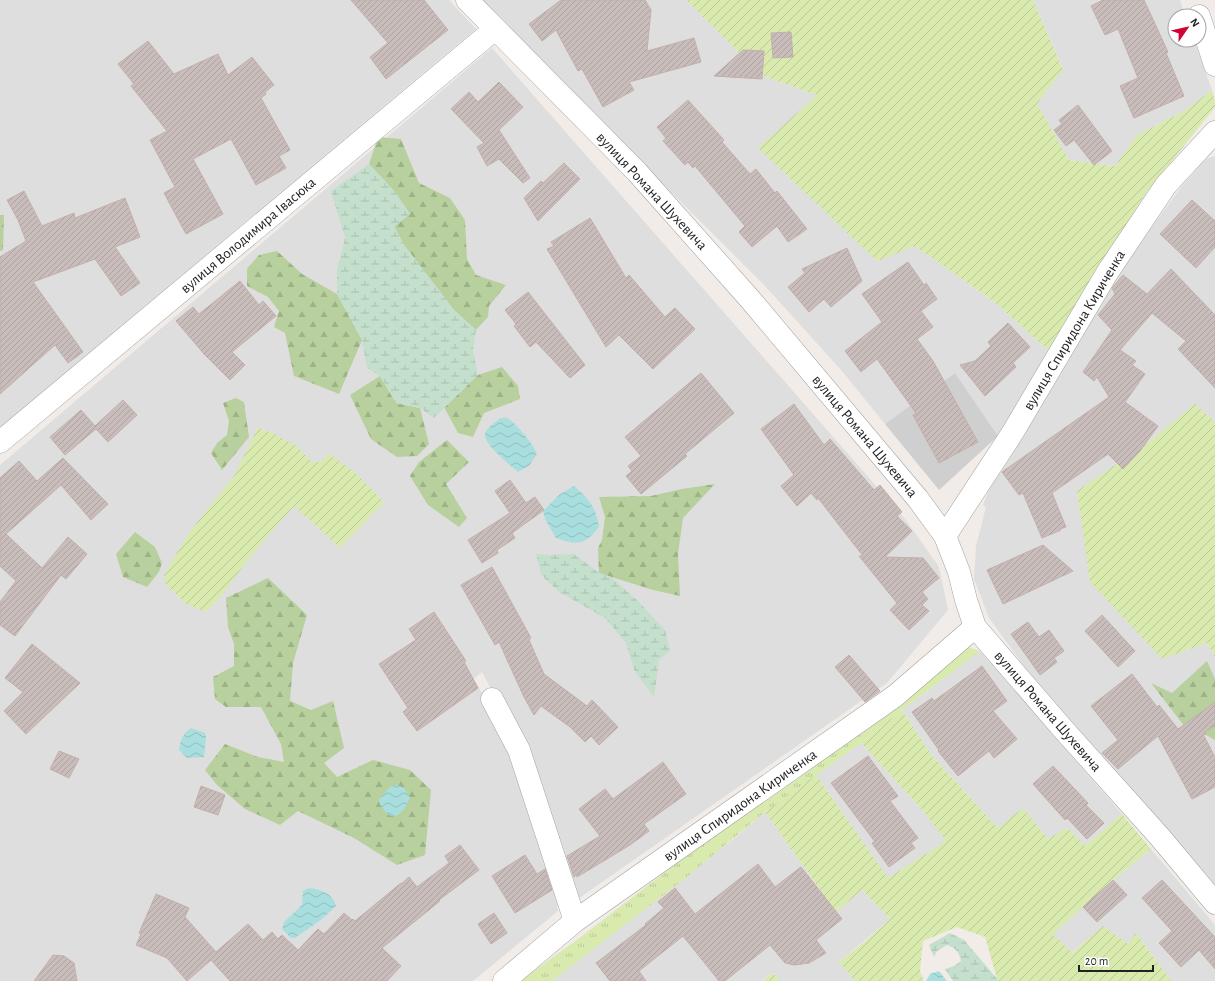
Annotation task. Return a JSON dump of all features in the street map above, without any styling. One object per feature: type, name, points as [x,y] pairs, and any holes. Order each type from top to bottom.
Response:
[{"type":"street","name":"вулиця Романа Шухевича","points":[[467,0],[636,172],[749,298],[918,499],[945,536],[959,572],[975,627],[1159,836],[1215,903]]},
{"type":"street","name":"вулиця Володимира Івасюка","points":[[0,442],[495,29]]},
{"type":"street","points":[[1207,40],[1215,65]]},
{"type":"street","name":"вулиця Спиридона Кириченка","points":[[945,536],[1013,432],[1111,266],[1166,185],[1215,132]]},
{"type":"street","name":"вулиця Спиридона Кириченка","points":[[504,981],[575,921],[895,696],[975,627]]},
{"type":"street","points":[[492,699],[519,750],[575,921]]},
{"type":"shaded area","points":[[0,0],[449,0],[476,29],[0,427]]},
{"type":"shaded area","points":[[482,0],[686,0],[763,76],[818,95],[759,148],[915,246],[997,304],[1051,353],[998,436],[955,373],[885,424],[842,371],[765,286],[503,24]]},
{"type":"shaded area","points":[[1033,0],[1180,0],[1182,8],[1167,8],[1167,48],[1197,48],[1212,90],[1186,110],[1136,136],[1115,166],[1069,160],[1036,104],[1063,68]]},
{"type":"shaded area","points":[[492,48],[906,520],[939,567],[948,610],[887,683],[575,901],[522,747],[482,672],[474,679],[490,708],[514,762],[556,895],[558,911],[473,981],[0,981],[0,465]]},
{"type":"shaded area","points":[[1215,156],[1215,422],[1195,405],[1149,442],[1207,643],[1215,657],[1215,886],[1065,722],[989,618],[974,579],[976,546],[986,507],[983,505],[992,481],[1114,279],[1182,186],[1206,159]]},
{"type":"shaded area","points":[[955,373],[998,436],[939,490],[885,424]]},
{"type":"shaded area","points":[[980,651],[1122,814],[1085,846],[998,828],[932,756],[902,710]]},
{"type":"shaded area","points":[[861,743],[919,806],[947,841],[888,879],[816,775]]},
{"type":"shaded area","points":[[765,812],[836,912],[862,890],[890,919],[839,962],[855,981],[780,981],[773,973],[761,981],[552,981],[736,837]]},
{"type":"shaded area","points":[[1151,849],[1215,925],[1215,981],[1171,981],[1137,934],[1128,944],[1103,927],[1071,953],[1053,934],[1113,880]]},
{"type":"green space","points":[[686,0],[1033,0],[1063,69],[1037,104],[1069,160],[1115,166],[1136,136],[1186,110],[1212,90],[1215,107],[1143,197],[1051,353],[997,304],[915,246],[877,261],[758,148],[817,95],[763,76]]},
{"type":"green space","points":[[378,137],[401,139],[419,183],[450,198],[465,220],[467,259],[476,275],[506,285],[489,306],[488,317],[476,330],[454,310],[404,245],[394,226],[410,214],[395,192],[369,164]]},
{"type":"green space","points":[[369,164],[395,192],[410,214],[394,227],[404,245],[454,310],[476,330],[473,351],[478,375],[434,418],[420,408],[396,403],[380,376],[367,368],[362,340],[337,294],[337,270],[345,238],[331,191]]},
{"type":"green space","points":[[0,215],[4,215],[3,250],[0,251]]},
{"type":"green space","points":[[277,251],[302,274],[337,294],[362,340],[339,394],[294,376],[285,333],[274,327],[279,311],[268,297],[247,286],[247,269],[259,255]]},
{"type":"green space","points":[[502,367],[518,386],[520,399],[484,413],[473,437],[458,433],[444,407],[478,375]]},
{"type":"green space","points":[[380,376],[396,403],[420,408],[429,444],[417,456],[397,457],[371,439],[350,395]]},
{"type":"green space","points":[[236,398],[244,402],[249,437],[222,470],[211,453],[217,443],[227,435],[229,421],[223,403]]},
{"type":"green space","points":[[1195,404],[1215,422],[1215,657],[1207,643],[1162,659],[1090,582],[1077,491],[1149,442]]},
{"type":"green space","points":[[258,428],[273,433],[298,447],[311,462],[320,462],[330,454],[358,475],[384,502],[340,548],[294,506],[249,558],[219,599],[205,612],[185,603],[166,585],[164,575],[188,534],[234,476]]},
{"type":"green space","points":[[447,440],[469,462],[446,484],[467,518],[459,527],[428,505],[410,476],[419,462]]},
{"type":"green space","points":[[715,484],[683,518],[678,554],[680,596],[653,590],[599,573],[598,548],[602,540],[605,517],[599,497],[651,496]]},
{"type":"green space","points":[[135,532],[155,547],[162,563],[159,572],[147,587],[123,577],[116,554]]},
{"type":"green space","points":[[536,554],[574,554],[599,573],[612,578],[638,601],[665,630],[670,651],[659,660],[654,697],[634,670],[626,643],[605,618],[559,592],[545,579],[541,574]]},
{"type":"green space","points":[[268,578],[307,615],[293,663],[290,701],[311,710],[333,701],[344,748],[324,763],[337,777],[373,760],[410,770],[431,790],[425,855],[397,865],[354,838],[298,811],[280,825],[245,809],[217,785],[205,770],[225,744],[258,757],[284,762],[281,744],[261,707],[226,707],[215,699],[213,677],[234,666],[234,644],[228,627],[226,598]]},
{"type":"green space","points":[[968,647],[980,651],[861,743],[765,812],[688,876],[552,981],[520,981],[578,939],[770,792]]},
{"type":"green space","points":[[1207,661],[1215,679],[1215,740],[1185,727],[1151,683],[1172,693]]},
{"type":"green space","points":[[902,710],[932,756],[998,828],[1023,808],[1048,839],[1067,828],[1085,846],[1122,814],[1151,849],[1113,880],[1053,934],[1072,953],[1103,926],[1128,944],[1136,933],[1171,981],[999,981],[997,979],[985,937],[957,927],[923,941],[920,971],[924,981],[855,981],[839,962],[890,919],[862,890],[836,912],[765,812],[816,775],[888,878],[946,841],[919,806],[861,743]]},
{"type":"green space","points":[[950,933],[964,940],[999,981],[953,981],[945,969],[954,966],[961,961],[958,953],[955,949],[947,945],[937,951],[934,957],[929,945]]},
{"type":"green space","points":[[773,973],[780,981],[762,981]]},
{"type":"water","points":[[501,418],[507,418],[515,424],[529,440],[537,454],[529,466],[518,472],[492,449],[486,438],[485,434],[488,429]]},
{"type":"water","points":[[574,486],[591,504],[596,514],[599,527],[585,540],[575,543],[556,538],[545,519],[543,511],[560,494]]},
{"type":"water","points":[[191,728],[205,733],[204,757],[187,758],[179,750],[182,738]]},
{"type":"water","points":[[397,785],[404,788],[410,797],[400,814],[392,816],[384,810],[379,800],[389,788]]},
{"type":"water","points":[[309,888],[329,895],[335,902],[336,906],[322,919],[295,938],[291,938],[282,929],[284,922],[302,905],[303,891]]},
{"type":"water","points":[[939,971],[947,981],[926,981],[930,974]]},
{"type":"building","points":[[351,0],[424,0],[448,30],[386,79],[370,57],[388,43]]},
{"type":"building","points":[[561,0],[645,0],[651,10],[647,51],[694,38],[701,62],[629,82],[634,90],[603,107],[582,69],[578,71],[556,30],[542,41],[529,24]]},
{"type":"building","points":[[1103,0],[1144,0],[1168,52],[1166,53],[1184,96],[1134,118],[1120,86],[1138,78],[1118,29],[1105,35],[1091,6]]},
{"type":"building","points":[[791,32],[793,57],[773,58],[771,33]]},
{"type":"building","points":[[148,41],[174,74],[218,54],[228,75],[252,57],[274,85],[265,92],[266,94],[261,98],[290,150],[279,156],[286,168],[256,185],[231,139],[193,159],[223,214],[186,234],[164,193],[175,187],[150,140],[167,131],[131,86],[134,84],[118,64]]},
{"type":"building","points":[[743,50],[764,51],[762,79],[714,76]]},
{"type":"building","points":[[499,82],[523,107],[499,130],[530,178],[523,183],[499,159],[487,166],[477,147],[484,143],[451,109],[469,92],[478,102]]},
{"type":"building","points":[[688,100],[724,140],[722,142],[750,174],[756,169],[775,193],[777,191],[807,229],[788,242],[777,226],[752,247],[739,232],[745,226],[695,166],[693,168],[688,162],[685,165],[663,141],[666,138],[657,127]]},
{"type":"building","points":[[1078,105],[1112,151],[1094,165],[1074,140],[1066,146],[1054,130],[1062,124],[1059,120]]},
{"type":"building","points":[[564,163],[580,179],[538,221],[524,198],[541,181],[543,183]]},
{"type":"building","points":[[24,191],[42,226],[74,213],[75,218],[125,198],[140,237],[115,247],[140,283],[121,296],[95,259],[33,282],[83,352],[68,363],[55,345],[0,394],[0,257],[26,241],[18,220],[7,200]]},
{"type":"building","points":[[1192,200],[1215,221],[1215,247],[1196,268],[1160,234]]},
{"type":"building","points":[[590,218],[626,278],[629,275],[665,317],[675,308],[695,329],[653,369],[619,335],[606,347],[547,249],[554,246],[551,242]]},
{"type":"building","points":[[847,248],[862,281],[831,307],[824,299],[809,312],[788,287],[805,273],[802,269]]},
{"type":"building","points":[[908,262],[924,285],[926,283],[937,299],[921,311],[933,327],[917,339],[933,361],[978,442],[939,463],[913,415],[916,413],[877,359],[861,372],[845,351],[882,322],[862,294]]},
{"type":"building","points":[[1171,269],[1215,315],[1215,388],[1178,349],[1186,341],[1152,313],[1120,350],[1136,361],[1132,365],[1145,374],[1125,402],[1158,426],[1140,451],[1123,469],[1108,454],[1052,493],[1066,527],[1042,538],[1023,493],[1019,495],[1002,472],[1109,397],[1097,377],[1094,381],[1083,372],[1112,330],[1098,315],[1115,294],[1112,288],[1123,275],[1147,294]]},
{"type":"building","points":[[240,281],[259,305],[263,301],[276,316],[232,352],[245,365],[230,380],[204,354],[176,321],[193,307],[199,314]]},
{"type":"building","points":[[528,292],[585,365],[570,378],[536,342],[530,347],[514,326],[516,324],[505,310]]},
{"type":"building","points":[[1008,323],[1030,347],[1013,363],[1016,367],[985,396],[960,365],[975,361],[991,346],[988,342]]},
{"type":"building","points":[[701,373],[734,413],[685,454],[687,456],[641,494],[626,476],[632,471],[628,466],[641,456],[625,437]]},
{"type":"building","points":[[123,400],[137,415],[108,442],[96,429],[65,455],[50,437],[81,410],[95,426]]},
{"type":"building","points":[[794,404],[824,445],[830,439],[874,490],[880,485],[902,512],[897,516],[912,531],[885,557],[923,558],[939,578],[922,592],[928,599],[922,605],[929,611],[909,630],[890,610],[897,603],[859,556],[863,556],[818,498],[817,500],[811,493],[797,506],[781,486],[794,475],[761,429]]},
{"type":"building","points":[[63,458],[108,504],[91,520],[61,485],[6,534],[42,568],[68,537],[87,554],[66,579],[61,575],[15,636],[0,625],[0,602],[16,581],[0,566],[0,478],[19,461],[37,481]]},
{"type":"building","points":[[510,480],[526,503],[535,497],[544,510],[512,533],[515,538],[497,550],[498,553],[482,563],[468,540],[510,513],[495,491]]},
{"type":"building","points":[[1043,545],[1073,571],[1003,604],[987,570]]},
{"type":"building","points":[[492,567],[531,638],[529,640],[544,674],[587,706],[592,700],[618,727],[599,745],[591,736],[585,742],[570,727],[541,706],[534,715],[524,697],[499,642],[495,645],[461,585]]},
{"type":"building","points":[[434,612],[466,661],[464,662],[478,688],[417,731],[403,712],[408,708],[379,664],[416,640],[409,629]]},
{"type":"building","points":[[1102,615],[1135,651],[1118,667],[1085,631]]},
{"type":"building","points":[[1028,622],[1039,637],[1049,630],[1064,651],[1054,658],[1057,662],[1040,675],[1011,634]]},
{"type":"building","points":[[32,644],[80,683],[26,734],[4,711],[23,692],[5,678]]},
{"type":"building","points":[[849,655],[880,691],[865,702],[835,667]]},
{"type":"building","points":[[982,666],[1007,701],[993,711],[1017,739],[994,758],[989,751],[958,776],[938,751],[939,750],[912,712],[932,698],[934,701]]},
{"type":"building","points":[[1132,674],[1157,707],[1159,705],[1178,729],[1215,702],[1215,725],[1203,734],[1215,757],[1215,787],[1192,799],[1158,736],[1118,769],[1102,753],[1118,740],[1091,706]]},
{"type":"building","points":[[59,751],[79,759],[69,778],[50,769]]},
{"type":"building","points":[[868,756],[898,796],[890,801],[918,838],[911,843],[915,848],[889,867],[872,843],[875,842],[831,783]]},
{"type":"building","points":[[663,762],[686,794],[644,824],[649,831],[630,845],[577,877],[576,875],[574,877],[567,856],[600,836],[579,809],[605,789],[613,799]]},
{"type":"building","points":[[1053,766],[1088,803],[1086,805],[1104,823],[1087,839],[1067,818],[1065,820],[1033,784]]},
{"type":"building","points":[[201,786],[225,795],[218,815],[194,807]]},
{"type":"building","points":[[460,845],[479,870],[439,900],[440,901],[382,948],[401,966],[387,981],[230,981],[211,960],[187,981],[167,958],[136,945],[141,934],[139,933],[156,894],[189,908],[185,917],[216,952],[248,924],[263,940],[272,932],[278,939],[282,935],[298,950],[318,929],[324,934],[344,913],[355,921],[409,877],[417,887],[449,863],[445,856]]},
{"type":"building","points":[[525,855],[537,874],[545,869],[552,890],[515,913],[492,876]]},
{"type":"building","points":[[758,864],[775,887],[801,867],[842,919],[816,940],[826,953],[809,963],[794,965],[785,963],[770,945],[725,981],[719,981],[683,936],[639,971],[646,981],[610,981],[596,963],[646,925],[645,924],[664,908],[658,902],[675,888],[695,914]]},
{"type":"building","points":[[1113,880],[1127,895],[1097,922],[1083,907]]},
{"type":"building","points":[[1162,880],[1215,937],[1215,969],[1199,950],[1181,967],[1159,943],[1172,931],[1142,898]]},
{"type":"building","points":[[494,913],[507,933],[491,944],[478,924]]},
{"type":"building","points":[[53,955],[64,956],[74,963],[77,981],[34,981]]}]
